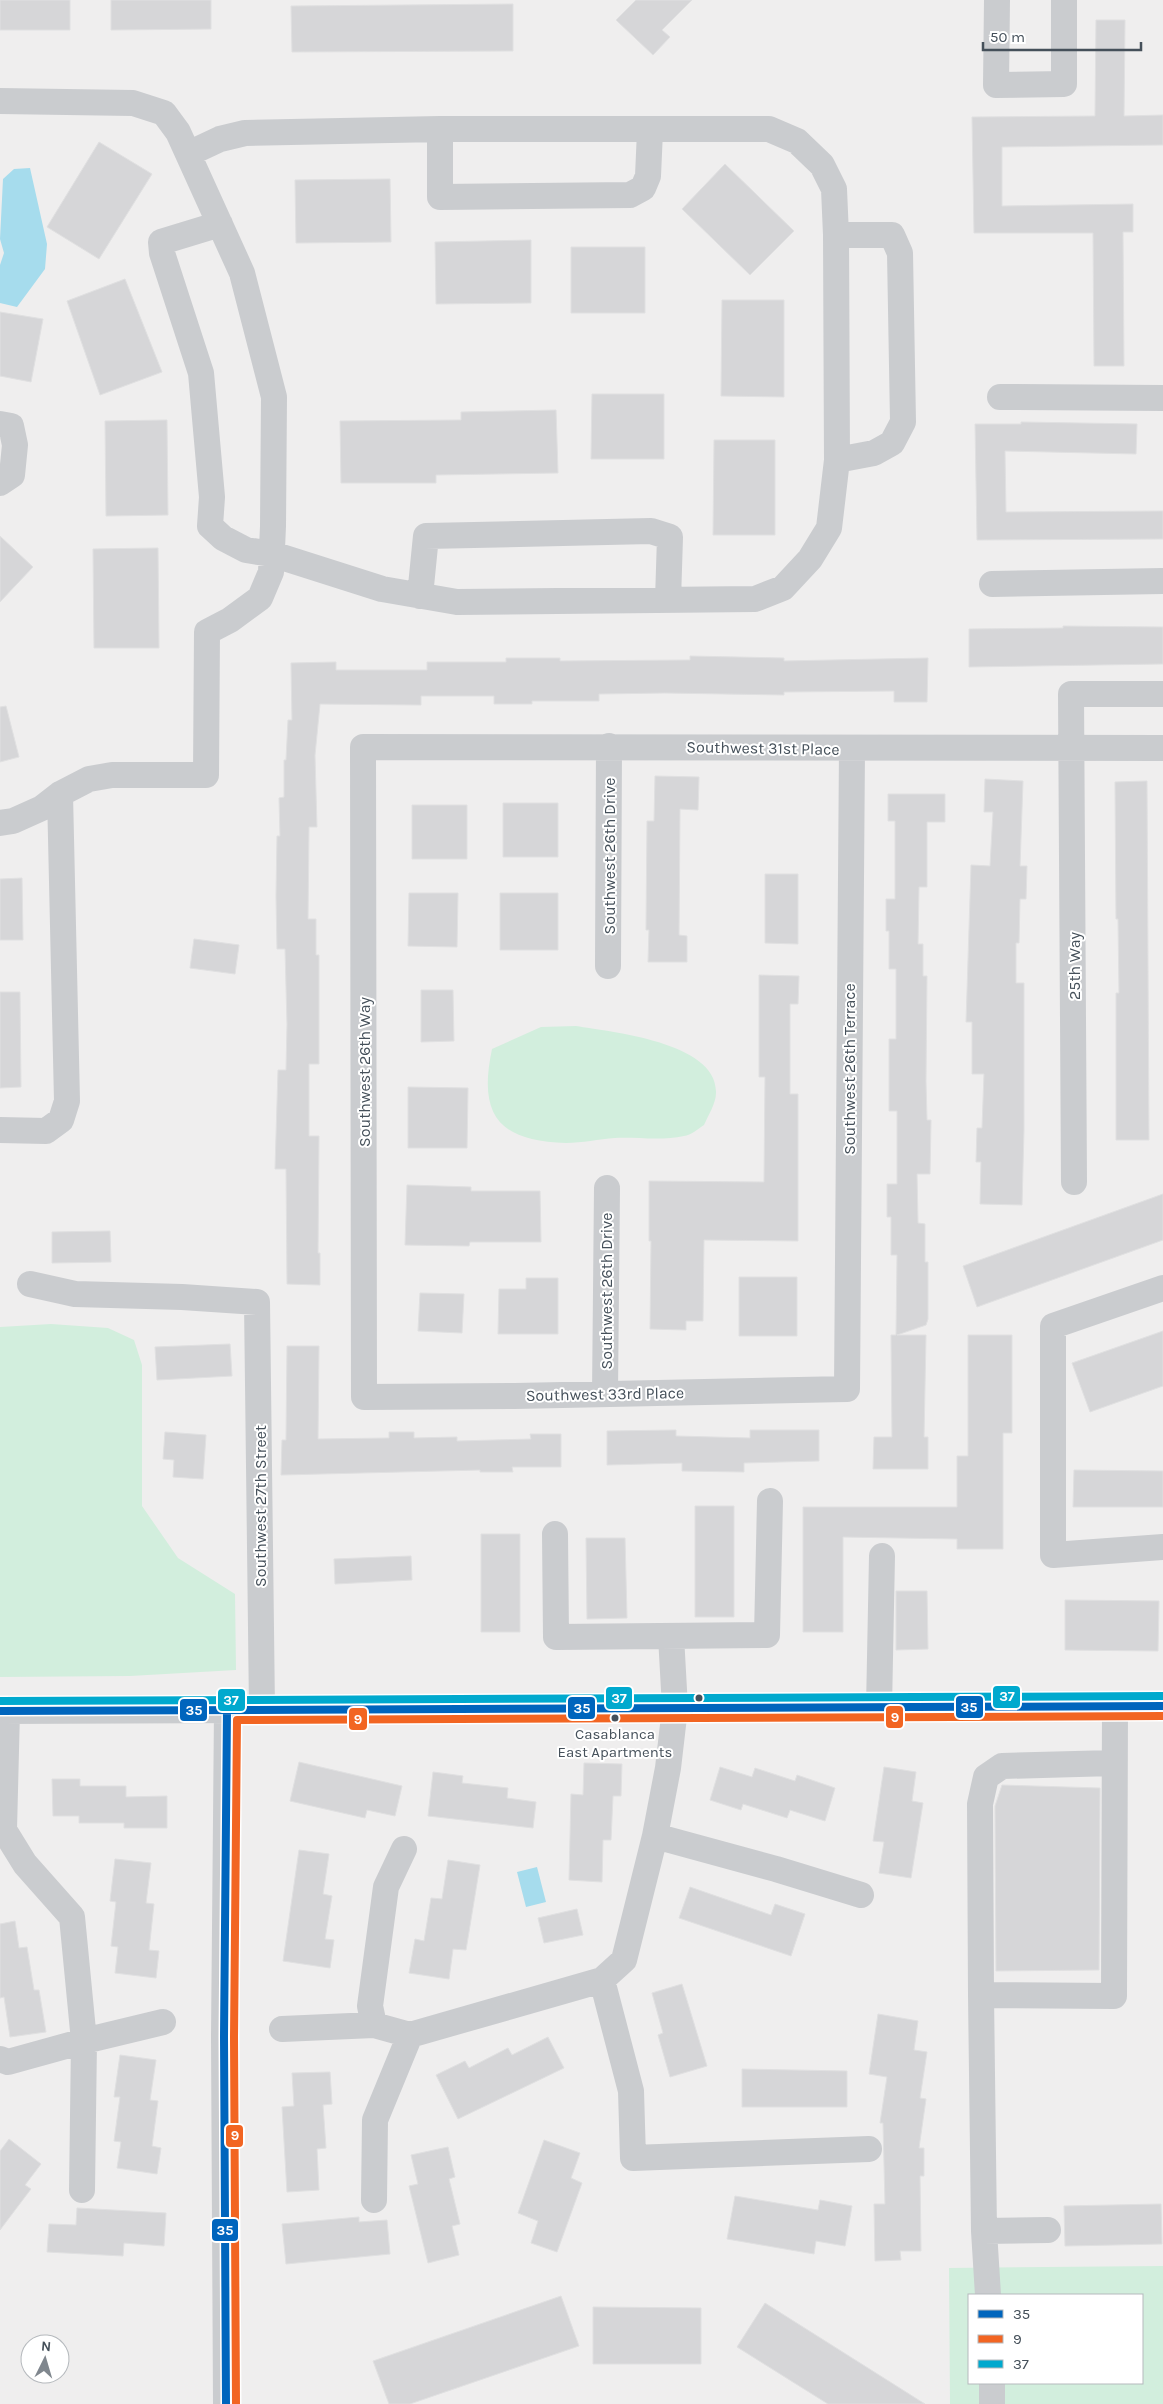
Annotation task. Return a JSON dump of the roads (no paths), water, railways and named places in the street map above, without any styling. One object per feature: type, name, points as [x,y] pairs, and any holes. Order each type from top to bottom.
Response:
[{"type":"street","points":[[998,0],[996,85],[1064,84],[1064,0]]},
{"type":"street","points":[[0,101],[134,103],[164,113],[178,132],[242,273],[274,397],[271,572],[260,598],[230,620],[207,632],[206,775],[112,775],[89,779],[60,794],[42,808],[13,821],[0,824]]},
{"type":"street","points":[[188,154],[220,139],[245,133],[440,129],[650,131],[769,129],[797,141],[822,165],[834,189],[837,460],[829,528],[810,559],[783,588],[755,599],[457,602],[382,589],[272,554],[246,550],[223,538],[210,526],[212,497],[201,373],[162,253],[161,242],[220,224]]},
{"type":"street","points":[[440,129],[440,197],[630,195],[643,188],[648,176],[650,131]]},
{"type":"street","points":[[836,235],[892,235],[900,253],[903,422],[892,443],[874,453],[837,460]]},
{"type":"street","points":[[1000,397],[1163,398]]},
{"type":"street","points":[[0,424],[11,426],[15,445],[12,475],[0,483]]},
{"type":"street","points":[[420,596],[426,536],[651,531],[670,537],[668,600]]},
{"type":"street","points":[[992,584],[1163,581]]},
{"type":"street","name":"25th Way","points":[[1074,1182],[1073,749],[1071,694],[1163,694]]},
{"type":"street","name":"Southwest 26th Drive","points":[[608,966],[609,746]]},
{"type":"street","name":"Southwest 31st Place","points":[[363,747],[1163,748]]},
{"type":"street","name":"Southwest 26th Way","points":[[363,747],[364,1397]]},
{"type":"street","name":"Southwest 26th Terrace","points":[[846,1389],[852,749]]},
{"type":"street","points":[[0,1130],[46,1131],[61,1120],[67,1101],[60,794]]},
{"type":"street","name":"Southwest 26th Drive","points":[[605,1394],[607,1188]]},
{"type":"street","name":"Southwest 27th Street","points":[[30,1284],[75,1294],[182,1297],[257,1302],[262,1710]]},
{"type":"street","points":[[1163,1288],[1053,1326],[1053,1555],[1163,1548]]},
{"type":"street","name":"Southwest 33rd Place","points":[[364,1397],[846,1389]]},
{"type":"street","points":[[555,1534],[556,1637],[767,1635],[770,1501]]},
{"type":"street","points":[[879,1708],[882,1556]]},
{"type":"street","points":[[282,2029],[374,2025],[410,2035],[602,1980],[624,1960],[655,1836],[668,1768],[675,1708],[672,1636]]},
{"type":"street","points":[[82,2190],[84,2041],[72,1917],[26,1864],[4,1830],[3,1711],[1163,1706]]},
{"type":"street","points":[[981,1995],[1114,1996],[1115,1707]]},
{"type":"street","points":[[226,2404],[224,2027],[227,1710]]},
{"type":"street","points":[[988,2294],[984,2231],[980,1804],[986,1777],[1002,1766],[1114,1763]]},
{"type":"street","points":[[655,1836],[861,1894]]},
{"type":"street","points":[[374,2025],[370,2006],[386,1887],[404,1849]]},
{"type":"street","points":[[602,1980],[631,2090],[633,2158],[868,2149]]},
{"type":"street","points":[[0,2059],[8,2062],[163,2022]]},
{"type":"street","points":[[374,2200],[375,2120],[410,2035]]},
{"type":"street","points":[[984,2231],[1048,2230]]},
{"type":"street","points":[[992,2384],[992,2404]]},
{"type":"water","points":[[30,168],[47,244],[45,269],[17,307],[0,303],[0,265],[4,253],[0,239],[3,179],[14,169]]},
{"type":"water","points":[[537,1867],[546,1902],[526,1907],[517,1872]]},
{"type":"place","name":"Casablanca East Apartments","points":[[615,1718]]}]
